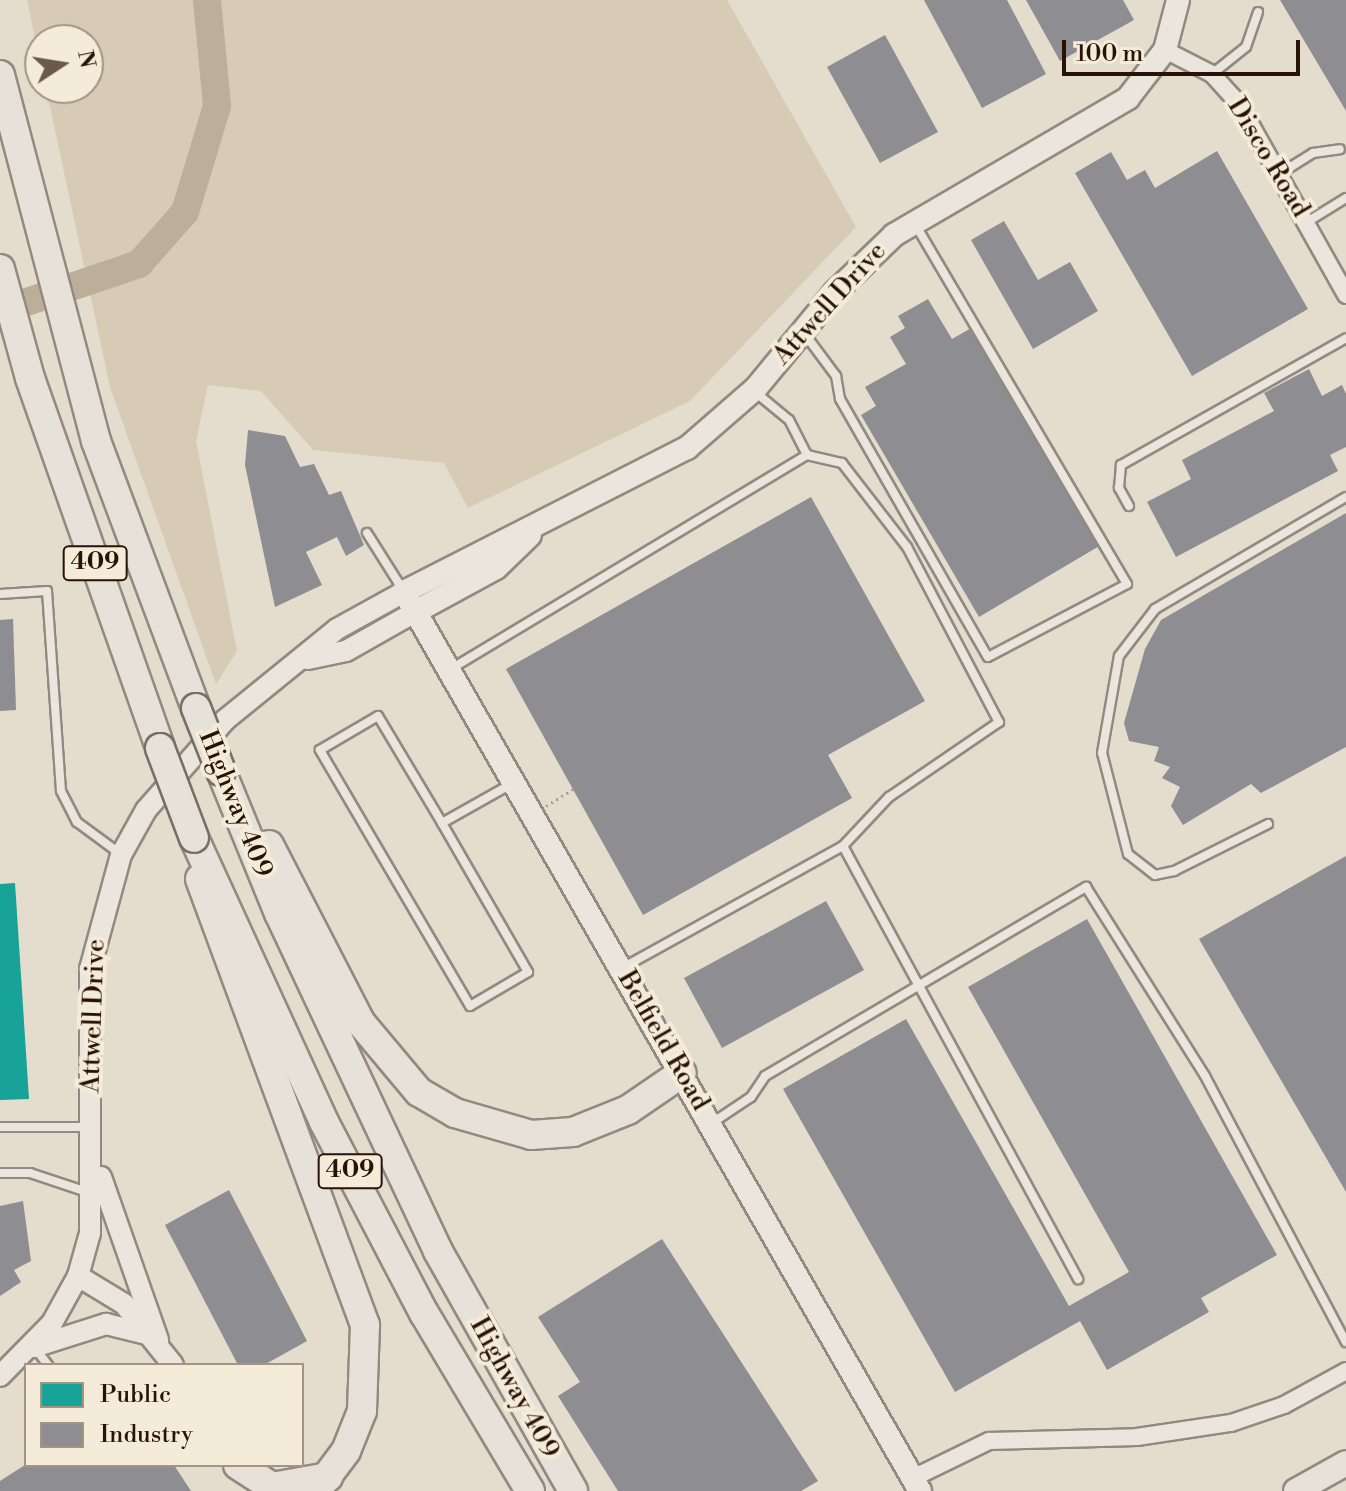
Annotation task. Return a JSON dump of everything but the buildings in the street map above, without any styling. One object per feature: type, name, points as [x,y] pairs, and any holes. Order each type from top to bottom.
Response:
[{"type":"highway","name":"Highway 409","points":[[0,75],[27,200],[74,367],[221,771],[279,913],[438,1251],[573,1491]]},
{"type":"highway","name":"Highway 409","points":[[0,269],[30,378],[194,838],[324,1122],[424,1313],[530,1491]]},
{"type":"highway","points":[[221,771],[256,818],[361,1023],[419,1092],[490,1129],[552,1135],[615,1117],[682,1073]]},
{"type":"highway","points":[[194,838],[203,900],[365,1325],[362,1411],[322,1484],[284,1489],[260,1483],[239,1467]]},
{"type":"main road","points":[[1165,50],[1178,0]]},
{"type":"main road","name":"Attwell Drive","points":[[404,592],[484,547],[533,532],[687,448],[754,391],[869,256],[913,222],[1128,98],[1165,50]]},
{"type":"main road","name":"Attwell Drive","points":[[415,612],[496,568],[533,532]]},
{"type":"main road","name":"Belfield Road","points":[[404,592],[916,1484]]},
{"type":"main road","points":[[1301,1490],[1346,1463]]},
{"type":"street","name":"Disco Road","points":[[1165,50],[1212,74],[1281,173],[1346,295]]},
{"type":"street","name":"Attwell Drive","points":[[0,1376],[34,1347],[78,1276],[95,1194],[90,969],[121,855],[146,810],[199,747],[308,659],[337,629],[404,592]]},
{"type":"street","name":"Attwell Drive","points":[[308,659],[346,651],[415,612]]},
{"type":"street","points":[[93,1153],[158,1340],[172,1363]]},
{"type":"street","points":[[78,1276],[124,1304],[158,1340]]},
{"type":"street","points":[[34,1347],[106,1324],[134,1326],[158,1340]]},
{"type":"street","points":[[916,1484],[989,1441],[1137,1437],[1231,1423],[1346,1371]]},
{"type":"street","points":[[237,1467],[249,1491]]},
{"type":"lane","points":[[1212,74],[1246,47],[1258,12]]},
{"type":"lane","points":[[1281,173],[1313,153],[1340,149]]},
{"type":"lane","points":[[1307,222],[1345,201]]},
{"type":"lane","points":[[803,331],[836,376],[840,399],[988,657],[1127,584],[913,222]]},
{"type":"lane","points":[[1129,506],[1119,488],[1121,465],[1346,338]]},
{"type":"lane","points":[[754,391],[789,420],[807,455]]},
{"type":"lane","points":[[449,670],[807,455],[842,463],[907,547],[999,722],[889,797],[843,846],[621,969]]},
{"type":"lane","points":[[1268,824],[1174,871],[1155,875],[1128,854],[1102,753],[1116,669],[1155,609],[1346,497]]},
{"type":"lane","points":[[367,533],[404,592]]},
{"type":"lane","points":[[0,594],[47,591],[61,791],[77,822],[121,855]]},
{"type":"lane","points":[[378,716],[442,823],[528,972],[470,1006],[320,750],[378,716]]},
{"type":"lane","points":[[442,823],[513,782]]},
{"type":"lane","points":[[843,846],[921,984],[1078,1279]]},
{"type":"lane","points":[[711,1124],[751,1097],[765,1076],[1086,887],[1205,1076],[1346,1342]]},
{"type":"lane","points":[[0,1127],[92,1127]]},
{"type":"lane","points":[[0,1173],[30,1173],[95,1194]]},
{"type":"lane","points":[[34,1347],[46,1363]]},
{"type":"path","points":[[532,814],[573,789]]},
{"type":"shaded area","points":[[27,0],[727,0],[856,227],[690,401],[468,508],[444,463],[313,450],[261,391],[208,385],[196,441],[237,651],[216,684],[110,387],[49,104],[104,104],[104,24],[32,24]]},
{"type":"waterway","points":[[0,311],[139,264],[185,212],[217,106],[207,0]]}]
